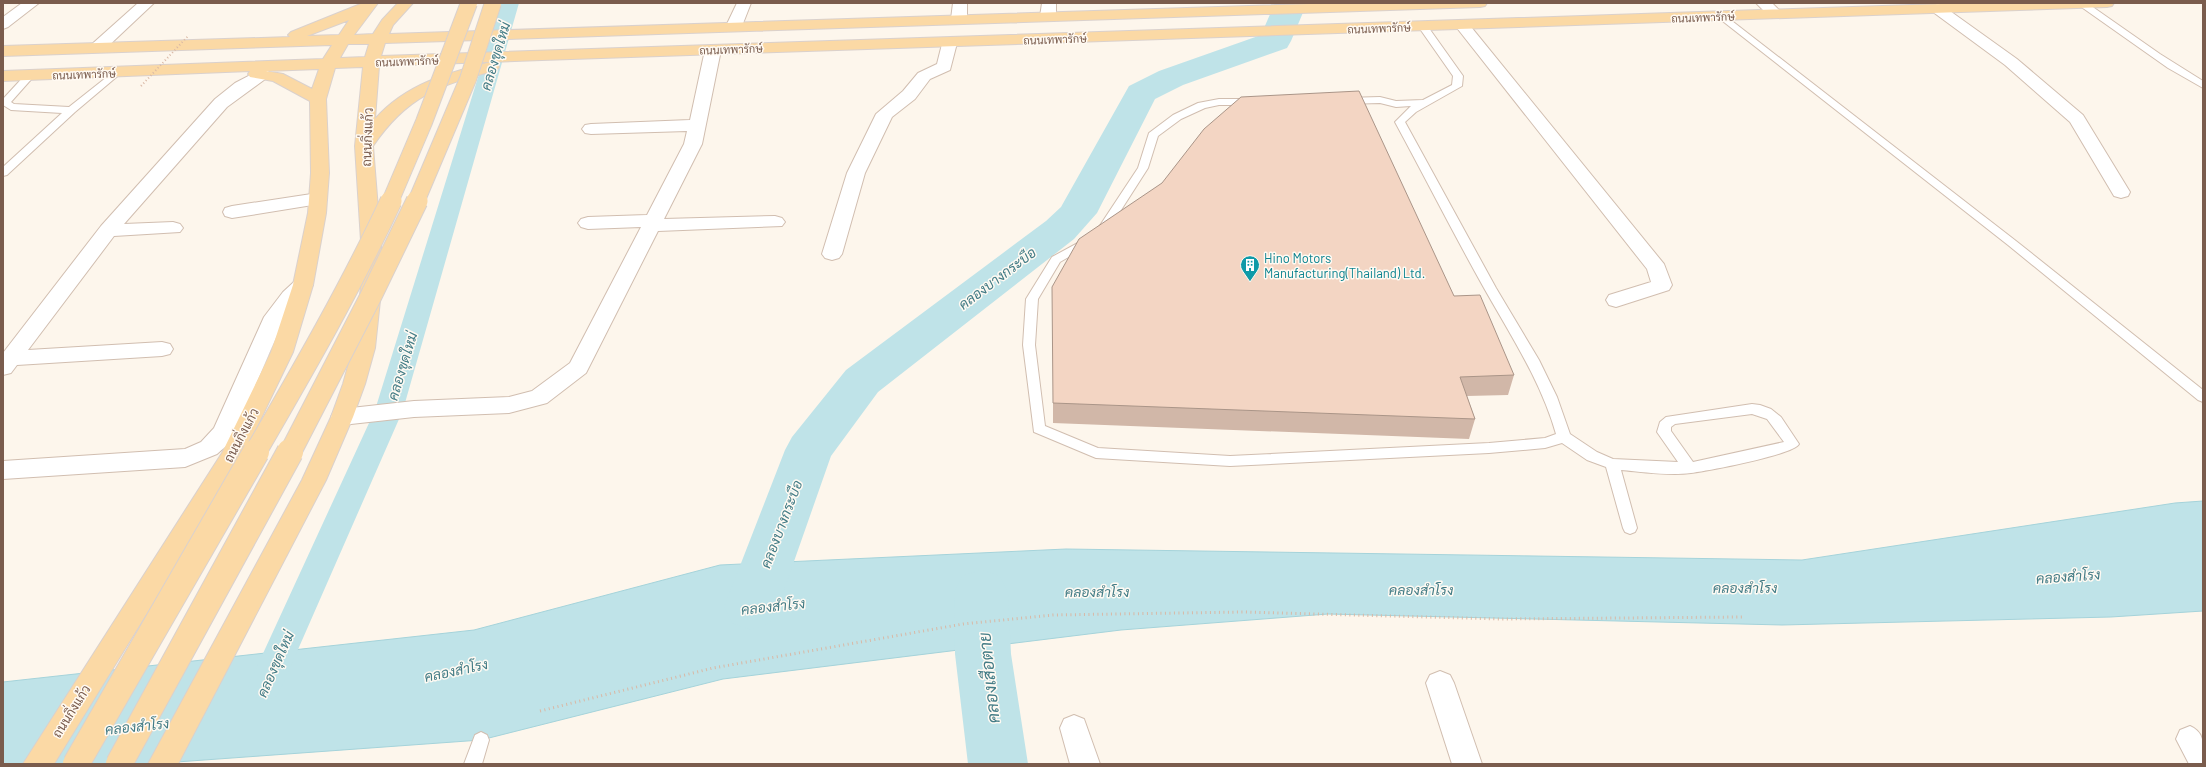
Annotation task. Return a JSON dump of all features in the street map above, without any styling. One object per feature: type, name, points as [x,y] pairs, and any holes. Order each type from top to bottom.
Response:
[{"type":"main road","points":[[76,764],[306,364],[372,241],[424,122],[469,3]]},
{"type":"main road","points":[[119,764],[326,389],[408,221],[451,124],[493,3]]},
{"type":"main road","name":"ถนนเทพารักษ์","points":[[3,51],[959,19],[1049,10],[1247,10],[1480,3]]},
{"type":"main road","name":"ถนนเทพารักษ์","points":[[3,76],[542,55],[949,43],[2107,3]]},
{"type":"main road","points":[[270,43],[317,28],[368,5]]},
{"type":"main road","name":"ถนนกิ่งแก้ว","points":[[38,764],[232,456],[282,352],[303,285],[318,199],[320,173],[318,99],[328,64],[342,40],[368,5]]},
{"type":"main road","points":[[401,8],[400,22],[418,37]]},
{"type":"main road","name":"ถนนกิ่งแก้ว","points":[[163,764],[314,480],[341,420],[364,348],[370,307],[372,272],[364,146],[371,62],[378,39],[401,8]]},
{"type":"main road","points":[[364,146],[375,128],[395,106],[412,94],[430,85],[461,74],[542,55]]},
{"type":"main road","points":[[201,68],[262,74],[277,77],[318,99]]},
{"type":"street","points":[[3,24],[32,3]]},
{"type":"street","points":[[97,48],[148,3]]},
{"type":"street","points":[[734,26],[744,3]]},
{"type":"street","points":[[959,19],[960,3]]},
{"type":"street","points":[[1763,3],[1775,14]]},
{"type":"street","points":[[1938,9],[2011,62],[2077,119],[2121,192]]},
{"type":"street","points":[[1462,25],[1657,268],[1662,285],[1616,300]]},
{"type":"street","points":[[832,254],[856,173],[885,114],[909,95],[924,76],[944,67],[949,43]]},
{"type":"street","points":[[341,420],[414,410],[509,405],[539,396],[578,368],[693,144],[712,50]]},
{"type":"street","points":[[7,363],[108,230],[221,103],[241,87],[262,74]]},
{"type":"street","points":[[591,129],[697,125]]},
{"type":"street","points":[[232,212],[318,199]]},
{"type":"street","points":[[588,223],[775,222]]},
{"type":"street","points":[[108,230],[173,228]]},
{"type":"street","points":[[3,470],[185,458],[205,452],[220,439],[226,428],[274,317],[290,296],[303,285]]},
{"type":"street","points":[[7,363],[162,350]]},
{"type":"street","points":[[1440,683],[1467,764]]},
{"type":"street","points":[[1074,728],[1085,764]]},
{"type":"lane","points":[[2083,4],[2124,32],[2152,55],[2203,84]]},
{"type":"lane","points":[[1723,17],[2012,243],[2203,397]]},
{"type":"lane","points":[[1423,26],[1458,76],[1457,86],[1412,110],[1400,122],[1490,287],[1546,383],[1559,415],[1564,437],[1592,456],[1612,464],[1690,468],[1782,449],[1792,444],[1783,428],[1771,414],[1762,409],[1671,420],[1665,425],[1664,432],[1690,468]]},
{"type":"lane","points":[[3,173],[71,110],[117,72]]},
{"type":"lane","points":[[30,75],[6,102],[11,107],[71,110]]},
{"type":"lane","points":[[1335,102],[1380,100],[1396,104],[1427,103]]},
{"type":"lane","points":[[1265,102],[1220,102],[1202,105],[1177,117],[1154,134],[1143,168],[1104,229],[1091,240],[1056,260],[1032,299],[1029,345],[1039,429],[1096,453],[1230,461],[1489,448],[1545,443],[1564,437]]},
{"type":"lane","points":[[1612,464],[1630,528]]},
{"type":"lane","points":[[473,764],[481,740]]},
{"type":"path","points":[[141,86],[189,35]]},
{"type":"path","points":[[540,711],[713,668],[963,624],[1053,615],[1243,612],[1500,619],[1742,617]]},
{"type":"water","name":"คลองสำโรง","points":[[2203,501],[2203,611],[2111,617],[1782,625],[1328,614],[1121,630],[723,679],[481,740],[149,764],[3,764],[3,682],[474,630],[720,565],[1066,549],[1802,560],[2175,503]]},
{"type":"building","name":"Hino Motors Manufacturing(Thailand) Ltd.","points":[[1359,91],[1454,296],[1480,295],[1514,375],[1460,377],[1475,419],[1053,403],[1052,287],[1079,239],[1162,183],[1204,129],[1241,97]]},
{"type":"waterway","name":"คลองขุดใหม่","points":[[265,686],[389,410],[510,3]]},
{"type":"waterway","name":"คลองบางกระบือ","points":[[751,607],[809,450],[862,381],[1060,230],[1077,213],[1141,93],[1171,78],[1275,41],[1291,3]]},
{"type":"waterway","name":"คลองเสือตาย","points":[[981,592],[983,654],[998,764]]},
{"type":"place","name":"Hino Motors Manufacturing(Thailand) Ltd.","points":[[1250,282]]}]
